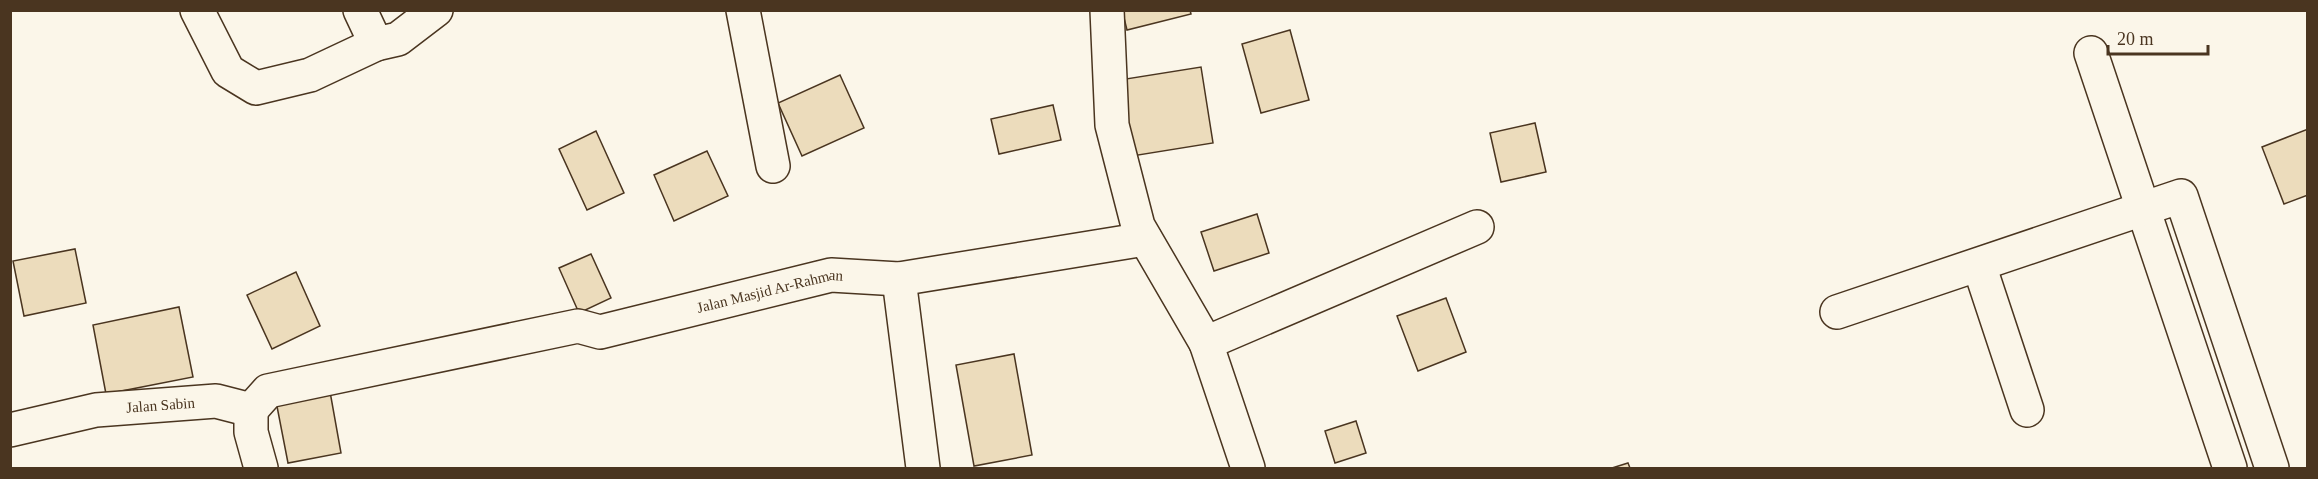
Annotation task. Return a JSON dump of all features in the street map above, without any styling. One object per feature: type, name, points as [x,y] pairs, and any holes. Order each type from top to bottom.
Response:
[{"type":"street","points":[[197,10],[228,70],[256,88],[310,75],[376,44],[398,39],[436,10]]},
{"type":"street","points":[[360,10],[376,44]]},
{"type":"street","points":[[743,10],[773,166]]},
{"type":"street","points":[[1107,10],[1112,125],[1138,226],[1206,343],[1248,468]]},
{"type":"street","points":[[2091,53],[2230,468]]},
{"type":"street","points":[[1836,312],[2181,196],[2272,468]]},
{"type":"street","points":[[1206,343],[1477,227]]},
{"type":"street","name":"Jalan Masjid Ar-Rahman","points":[[251,410],[268,391],[578,326],[600,332],[831,275],[899,279],[1145,239]]},
{"type":"street","points":[[1979,265],[2028,410]]},
{"type":"street","points":[[899,279],[923,468]]},
{"type":"street","name":"Jalan Sabin","points":[[10,430],[96,410],[216,401],[251,410]]},
{"type":"street","points":[[251,410],[251,432],[261,468]]},
{"type":"building","points":[[1122,10],[1190,10],[1191,14],[1127,30]]},
{"type":"building","points":[[1290,30],[1309,100],[1261,113],[1242,44]]},
{"type":"building","points":[[1201,67],[1213,143],[1126,157],[1113,81]]},
{"type":"building","points":[[840,75],[864,128],[802,156],[778,103]]},
{"type":"building","points":[[1053,105],[1061,140],[999,154],[991,119]]},
{"type":"building","points":[[1535,123],[1546,172],[1501,182],[1490,133]]},
{"type":"building","points":[[2308,129],[2308,195],[2284,204],[2262,147]]},
{"type":"building","points":[[596,131],[624,193],[587,210],[559,149]]},
{"type":"building","points":[[707,151],[728,196],[674,221],[654,175]]},
{"type":"building","points":[[1257,214],[1269,253],[1214,271],[1201,232]]},
{"type":"building","points":[[75,249],[86,303],[24,316],[13,261]]},
{"type":"building","points":[[591,254],[611,298],[579,313],[559,268]]},
{"type":"building","points":[[296,272],[320,326],[272,349],[247,295]]},
{"type":"building","points":[[1446,298],[1466,352],[1418,371],[1397,316]]},
{"type":"building","points":[[179,307],[193,377],[106,394],[93,325]]},
{"type":"building","points":[[1014,354],[1032,455],[974,466],[956,365]]},
{"type":"building","points":[[329,386],[341,453],[288,463],[275,396]]},
{"type":"building","points":[[1356,421],[1366,453],[1335,463],[1325,431]]},
{"type":"building","points":[[1628,463],[1630,468],[1612,468]]}]
